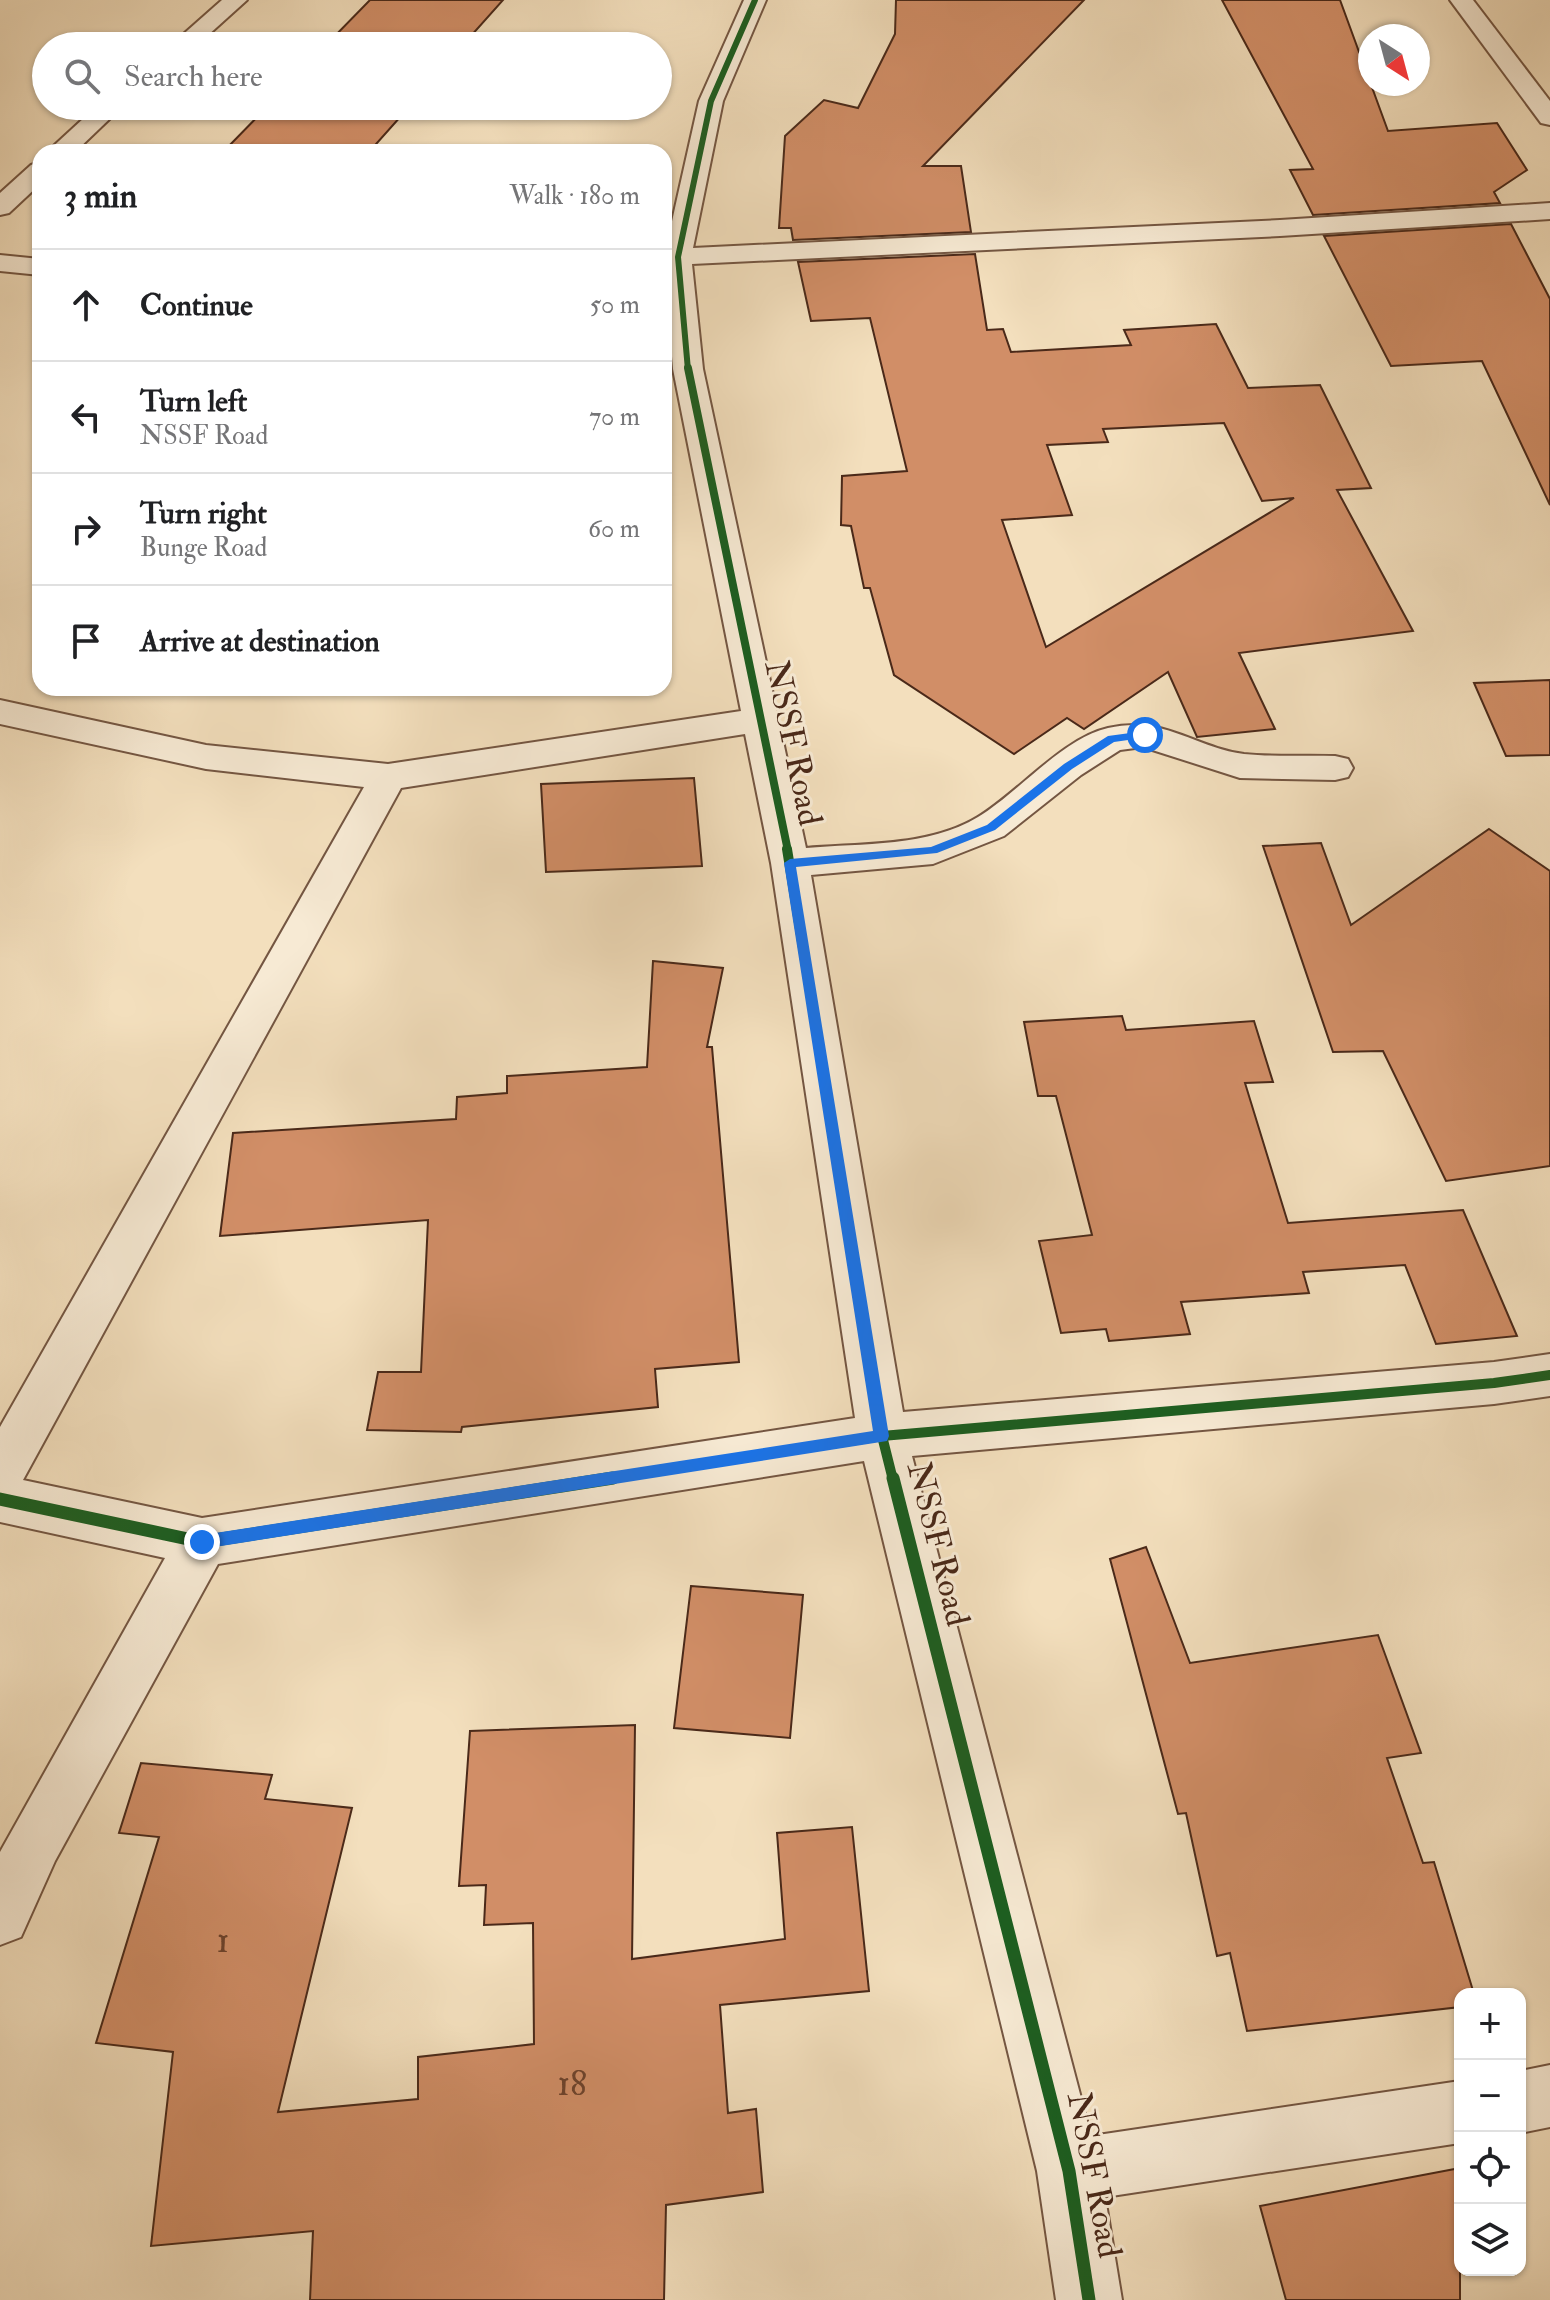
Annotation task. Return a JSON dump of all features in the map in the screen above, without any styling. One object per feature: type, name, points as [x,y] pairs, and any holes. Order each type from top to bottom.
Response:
[{"type":"street","points":[[198,32],[236,0]]},
{"type":"street","name":"NSSF Road","points":[[755,0],[711,101],[678,257],[676,367],[790,863],[882,1436],[1069,2171],[1089,2300]]},
{"type":"street","points":[[1461,0],[1550,118]]},
{"type":"street","points":[[69,144],[95,120]]},
{"type":"street","points":[[0,207],[32,177]]},
{"type":"street","points":[[678,257],[1280,228],[1550,211]]},
{"type":"street","points":[[0,263],[32,266]]},
{"type":"street","points":[[0,712],[206,757],[388,777],[759,720]]},
{"type":"street","points":[[790,863],[933,850],[991,827],[1068,766],[1111,739],[1145,735],[1240,766],[1335,768]]},
{"type":"street","points":[[0,1474],[388,777]]},
{"type":"street","points":[[0,1499],[202,1542],[882,1436],[1494,1383],[1550,1375]]},
{"type":"street","points":[[0,1916],[35,1841],[202,1542]]},
{"type":"street","points":[[1526,2101],[1550,2096]]},
{"type":"street","points":[[1069,2171],[1454,2113]]},
{"type":"building","points":[[370,0],[503,0],[474,32],[339,32]]},
{"type":"building","points":[[896,0],[1084,0],[923,166],[961,166],[971,232],[793,240],[791,228],[779,228],[785,136],[824,100],[858,108],[895,34]]},
{"type":"building","points":[[1222,0],[1340,0],[1358,49],[1358,96],[1375,96],[1388,131],[1497,123],[1527,170],[1494,192],[1500,203],[1313,215],[1290,170],[1313,169]]},
{"type":"building","points":[[254,120],[398,120],[376,144],[231,144]]},
{"type":"building","points":[[1511,224],[1550,299],[1550,505],[1482,361],[1391,366],[1324,236]]},
{"type":"building","points":[[975,254],[987,330],[1003,329],[1011,352],[1131,345],[1124,330],[1216,324],[1248,388],[1320,385],[1371,488],[1337,490],[1413,631],[1239,653],[1275,729],[1197,737],[1168,672],[1084,729],[1067,718],[1014,754],[894,675],[870,588],[864,588],[851,526],[841,525],[842,476],[907,471],[870,318],[811,321],[798,262]],"holes":[[[1224,423],[1262,501],[1294,498],[1046,647],[1002,520],[1072,515],[1047,445],[1108,442],[1103,429]]]},
{"type":"building","points":[[1550,680],[1550,755],[1506,756],[1474,683]]},
{"type":"building","points":[[694,778],[702,866],[546,872],[541,784]]},
{"type":"building","points":[[1489,829],[1550,871],[1550,1166],[1446,1181],[1383,1051],[1333,1052],[1263,846],[1321,843],[1351,925]]},
{"type":"building","points":[[653,961],[723,968],[707,1047],[712,1047],[739,1362],[655,1369],[658,1407],[462,1427],[461,1432],[367,1430],[378,1372],[421,1372],[428,1220],[220,1236],[233,1133],[456,1119],[457,1097],[507,1093],[507,1076],[647,1067]]},
{"type":"building","points":[[1122,1016],[1126,1030],[1254,1021],[1273,1082],[1245,1083],[1288,1223],[1463,1210],[1517,1336],[1436,1344],[1405,1265],[1303,1272],[1309,1293],[1181,1302],[1190,1334],[1109,1341],[1106,1329],[1061,1333],[1039,1241],[1092,1235],[1056,1096],[1038,1096],[1024,1022]]},
{"type":"building","points":[[1146,1547],[1190,1663],[1378,1635],[1421,1753],[1387,1758],[1423,1863],[1434,1862],[1472,1988],[1454,1988],[1454,2008],[1247,2031],[1230,1953],[1217,1956],[1186,1813],[1178,1814],[1110,1559]]},
{"type":"building","points":[[691,1586],[803,1595],[790,1738],[674,1728]]},
{"type":"building","points":[[635,1725],[632,1959],[785,1939],[777,1833],[852,1827],[869,1991],[720,2005],[728,2113],[756,2109],[763,2192],[666,2205],[664,2300],[310,2300],[313,2231],[151,2246],[173,2052],[96,2043],[159,1837],[119,1833],[141,1763],[272,1775],[265,1799],[352,1808],[278,2112],[418,2099],[418,2057],[534,2044],[533,1923],[484,1925],[486,1885],[459,1886],[470,1731]]},
{"type":"building","points":[[1454,2169],[1454,2276],[1460,2276],[1460,2300],[1286,2300],[1260,2206]]},
{"type":"cycle path","points":[[755,0],[711,101],[678,257],[688,369],[790,863],[882,1436],[1069,2171],[1089,2300]]},
{"type":"cycle path","points":[[0,1499],[202,1542],[882,1436],[1494,1383],[1550,1375]]},
{"type":"route","points":[[202,1542],[882,1436],[790,863],[933,850],[991,827],[1068,766],[1111,739],[1145,735]]}]
